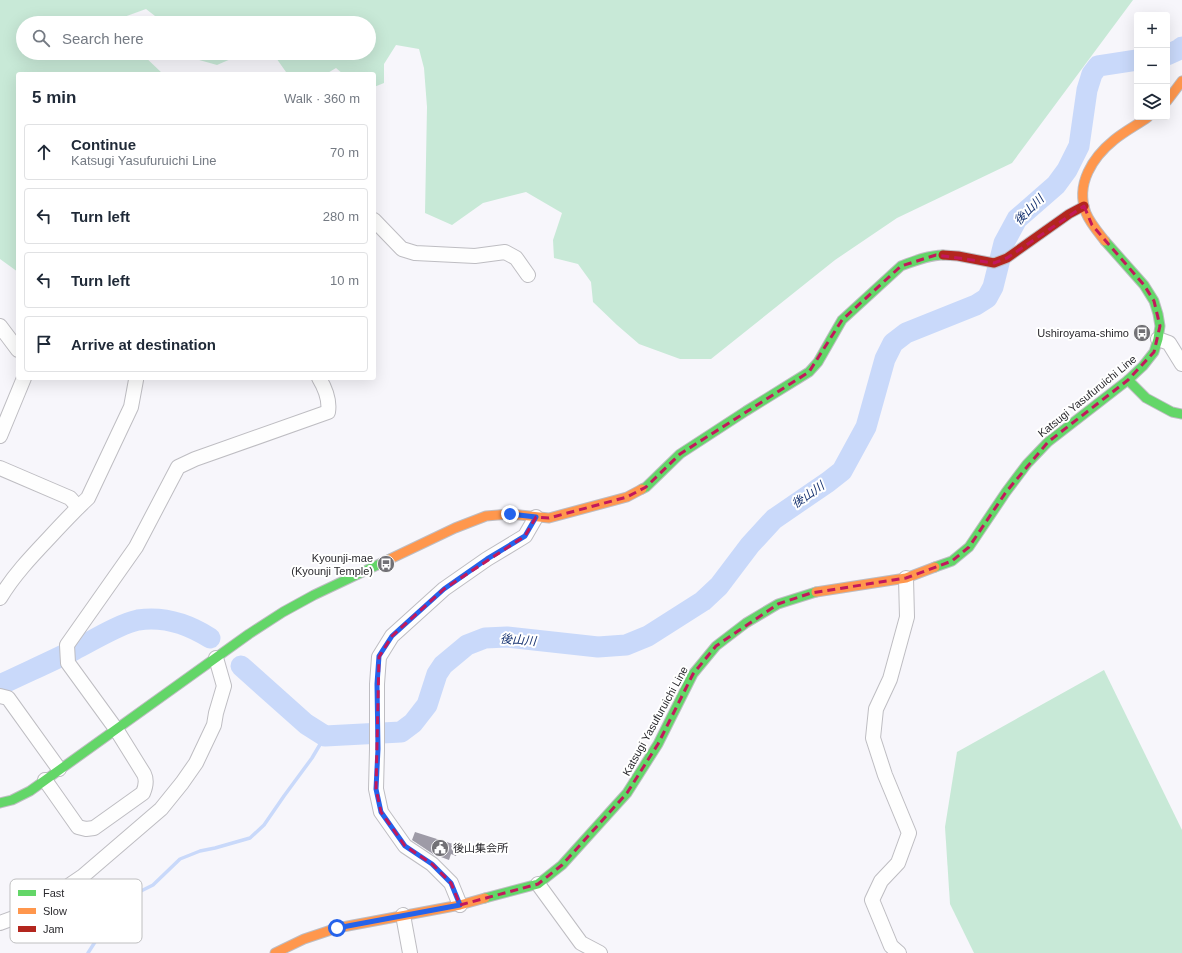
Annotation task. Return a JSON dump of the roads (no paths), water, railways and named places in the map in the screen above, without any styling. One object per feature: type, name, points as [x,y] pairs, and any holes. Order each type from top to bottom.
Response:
[{"type":"main road","points":[[1170,97],[1182,81]]},
{"type":"main road","name":"Katsugi Yasufuruichi Line","points":[[275,953],[304,939],[337,928],[460,905],[538,884],[562,865],[627,793],[658,744],[693,674],[716,646],[746,623],[778,604],[811,593],[906,578],[952,561],[969,547],[1027,464],[1048,442],[1128,380],[1143,366],[1154,352],[1160,326],[1154,301],[1144,285],[1092,225],[1084,206],[1083,191],[1085,177],[1091,165],[1100,153],[1114,140],[1144,120]]},
{"type":"main road","points":[[0,803],[5,803],[18,798],[249,634],[283,612],[314,595],[455,528],[486,516],[510,514],[549,518],[627,496],[646,487],[680,454],[809,372],[818,362],[842,320],[900,266],[936,255],[958,256],[994,263],[1007,258],[1068,214],[1084,206]]},
{"type":"main road","points":[[1128,380],[1146,398],[1172,412],[1182,414]]},
{"type":"street","points":[[376,222],[402,249],[415,253],[475,256],[505,252],[516,258],[528,275]]},
{"type":"street","points":[[0,326],[16,347]]},
{"type":"street","points":[[1158,339],[1169,342],[1182,364]]},
{"type":"street","points":[[0,436],[23,380]]},
{"type":"street","points":[[0,598],[8,584],[28,560],[88,498],[131,407],[136,380]]},
{"type":"street","points":[[45,780],[78,827],[86,829],[94,828],[143,793],[146,787],[146,779],[144,774],[116,729],[68,663],[67,645],[136,547],[178,467],[195,458],[328,412],[330,405],[320,380]]},
{"type":"street","points":[[0,468],[70,498],[78,507]]},
{"type":"street","points":[[460,905],[451,883],[432,864],[405,846],[381,812],[376,789],[378,749],[377,684],[379,656],[392,636],[444,589],[487,559],[525,536],[536,517]]},
{"type":"street","points":[[899,953],[892,946],[872,900],[881,881],[898,863],[909,833],[885,775],[873,738],[876,709],[890,678],[907,617],[906,578]]},
{"type":"street","points":[[79,879],[161,809],[196,763],[214,725],[224,686],[216,658]]},
{"type":"street","points":[[0,696],[8,698],[59,770]]},
{"type":"street","points":[[538,884],[581,943],[600,953]]},
{"type":"street","points":[[404,915],[410,953]]},
{"type":"street","points":[[0,922],[10,919]]},
{"type":"waterway","name":"後山川","points":[[1170,54],[1182,47]]},
{"type":"waterway","name":"後山川","points":[[241,666],[306,724],[325,736],[401,732],[413,723],[427,705],[437,674],[443,665],[467,645],[485,638],[507,637],[598,647],[626,645],[648,636],[703,601],[719,586],[750,545],[774,519],[842,471],[866,427],[885,359],[893,343],[906,333],[976,305],[987,298],[993,287],[1004,243],[1017,219],[1056,185],[1067,170],[1079,146],[1087,90],[1092,74],[1098,66],[1134,60]]},
{"type":"waterway","points":[[0,685],[114,629],[138,620],[157,619],[176,622],[210,638]]},
{"type":"waterway","points":[[142,890],[153,885],[180,859],[200,851],[250,838],[264,825],[312,758],[325,736]]},
{"type":"waterway","points":[[88,953],[94,943]]},
{"type":"place","name":"Ushiroyama-shimo","points":[[1142,333]]},
{"type":"place","name":"Kyounji-mae (Kyounji Temple)","points":[[386,564]]},
{"type":"place","name":"後山集会所","points":[[440,848]]}]
